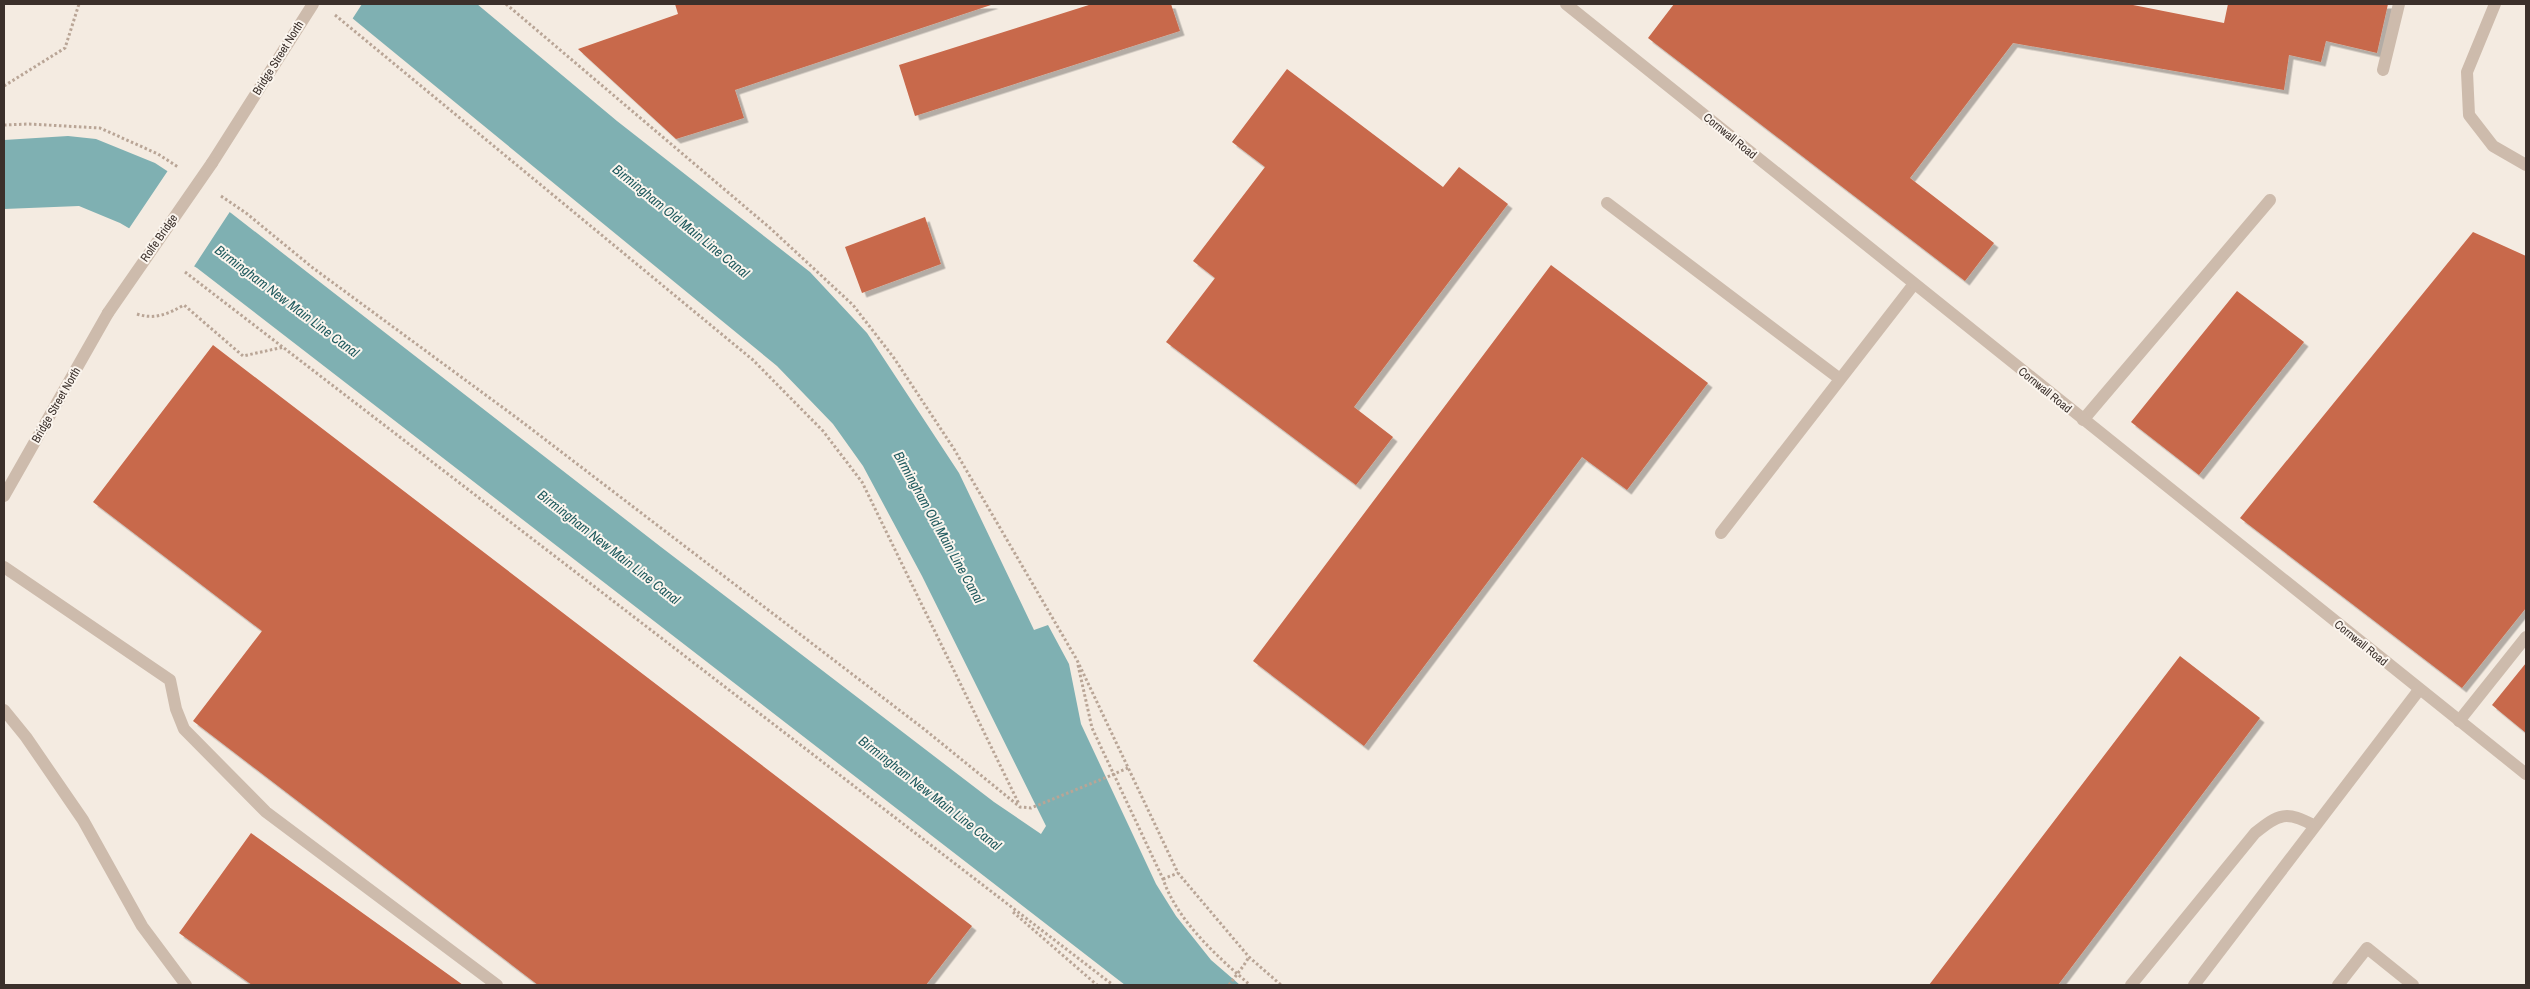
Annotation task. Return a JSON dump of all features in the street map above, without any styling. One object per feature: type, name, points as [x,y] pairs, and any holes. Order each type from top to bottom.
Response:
[{"type":"street","name":"Bridge Street North","points":[[212,163],[313,4]]},
{"type":"street","name":"Cornwall Road","points":[[1566,4],[2526,774]]},
{"type":"street","points":[[2383,70],[2399,4]]},
{"type":"street","points":[[2495,4],[2467,72],[2469,115],[2493,146],[2526,165]]},
{"type":"street","name":"Rolfe Bridge","points":[[110,309],[212,163]]},
{"type":"street","points":[[2083,420],[2270,200]]},
{"type":"street","points":[[1607,203],[1840,379]]},
{"type":"street","points":[[1721,533],[1914,284]]},
{"type":"street","name":"Bridge Street North","points":[[4,496],[110,309]]},
{"type":"street","points":[[4,567],[170,680],[176,708],[184,729],[266,812],[497,985]]},
{"type":"street","points":[[2459,721],[2526,637]]},
{"type":"street","points":[[2194,985],[2419,690]]},
{"type":"street","points":[[4,710],[26,737],[83,820],[142,926],[186,985]]},
{"type":"street","points":[[2131,985],[2255,833],[2275,818],[2288,815],[2300,818],[2315,826]]},
{"type":"street","points":[[2338,985],[2367,948],[2413,985]]},
{"type":"path","points":[[4,86],[65,48],[79,4]]},
{"type":"path","points":[[506,4],[770,228],[853,305],[894,358],[954,449],[1077,660],[1178,873],[1249,958],[1281,985]]},
{"type":"path","points":[[328,12],[342,20],[753,360],[823,431],[862,482],[1020,806]]},
{"type":"path","points":[[4,126],[30,124],[100,128],[158,154],[182,170]]},
{"type":"path","points":[[214,192],[246,214],[313,268],[517,418],[924,729],[1020,806],[1031,808],[1128,768]]},
{"type":"path","points":[[184,272],[1113,985]]},
{"type":"path","points":[[110,309],[147,318],[166,315],[184,305],[243,356],[284,347]]},
{"type":"path","points":[[1077,660],[1092,728],[1164,879],[1170,897],[1220,959],[1250,985]]},
{"type":"path","points":[[1164,879],[1178,873]]},
{"type":"path","points":[[990,892],[1097,985]]},
{"type":"path","points":[[1229,985],[1249,958]]},
{"type":"water","points":[[335,4],[477,4],[617,121],[810,272],[867,333],[959,473],[1034,630],[1048,625],[1069,664],[1081,724],[1156,884],[1176,916],[1211,960],[1240,985],[1125,985],[197,268],[120,223],[79,206],[4,209],[4,140],[68,136],[96,139],[155,163],[231,213],[661,547],[994,802],[1041,834],[1046,826],[922,576],[863,466],[833,424],[777,366]]},
{"type":"pier","points":[[332,4],[362,4],[351,21]]},
{"type":"pier","points":[[169,169],[231,210],[193,268],[128,230]]},
{"type":"building","points":[[675,4],[994,4],[735,90],[744,118],[676,139],[578,49],[678,14]]},
{"type":"building","points":[[1092,4],[1171,4],[1180,31],[915,116],[899,65]]},
{"type":"building","points":[[1674,4],[2128,4],[2224,23],[2228,4],[2388,4],[2377,53],[2326,41],[2321,62],[2289,55],[2284,90],[2013,43],[1910,178],[1994,243],[1965,281],[1648,38]]},
{"type":"building","points":[[1287,69],[1443,187],[1459,167],[1508,204],[1354,407],[1393,437],[1356,485],[1166,342],[1215,278],[1193,261],[1265,167],[1232,142]]},
{"type":"building","points":[[925,217],[941,264],[862,293],[845,247]]},
{"type":"building","points":[[2473,232],[2526,256],[2526,608],[2462,688],[2240,518]]},
{"type":"building","points":[[1551,265],[1708,383],[1627,490],[1582,457],[1364,746],[1253,661]]},
{"type":"building","points":[[2237,291],[2304,342],[2199,475],[2131,422]]},
{"type":"building","points":[[213,345],[972,926],[926,985],[538,985],[193,721],[262,631],[93,502]]},
{"type":"building","points":[[2180,656],[2260,718],[2058,985],[1929,985]]},
{"type":"building","points":[[2526,663],[2526,733],[2492,705]]},
{"type":"building","points":[[251,833],[463,985],[252,985],[179,933]]},
{"type":"water label","name":"Birmingham Old Main Line Canal","points":[[681,221]]},
{"type":"water label","name":"Birmingham New Main Line Canal","points":[[287,301]]},
{"type":"water label","name":"Birmingham Old Main Line Canal","points":[[939,527]]},
{"type":"water label","name":"Birmingham New Main Line Canal","points":[[609,547]]},
{"type":"water label","name":"Birmingham New Main Line Canal","points":[[930,793]]}]
